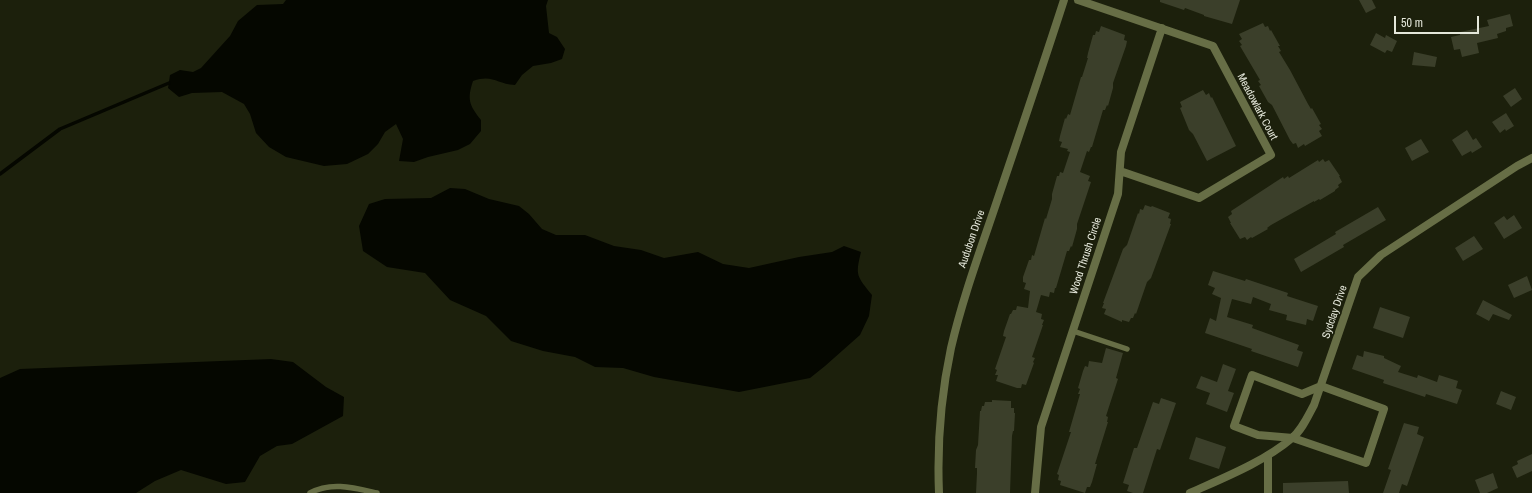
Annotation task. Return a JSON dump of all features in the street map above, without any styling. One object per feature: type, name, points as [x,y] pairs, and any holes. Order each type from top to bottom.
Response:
[{"type":"street","name":"Audubon Drive","points":[[939,493],[941,413],[953,342],[972,273],[1064,0]]},
{"type":"street","name":"Meadowlark Court","points":[[1078,0],[1213,46],[1271,156],[1199,198],[1120,171]]},
{"type":"street","name":"Wood Thrush Circle","points":[[1035,493],[1041,427],[1118,194],[1121,152],[1162,28]]},
{"type":"street","name":"Sydclay Drive","points":[[1190,493],[1268,456],[1293,438],[1304,423],[1314,405],[1358,278],[1381,255],[1517,166],[1532,158]]},
{"type":"street","points":[[1252,375],[1302,394],[1321,386],[1384,409],[1366,463],[1293,438],[1258,435],[1234,426],[1252,375]]},
{"type":"street","points":[[1268,456],[1268,493]]},
{"type":"lane","points":[[1073,331],[1127,349]]},
{"type":"lane","points":[[310,493],[336,486],[377,493]]},
{"type":"shaded area","points":[[286,0],[548,0],[546,6],[549,33],[557,37],[565,49],[562,59],[551,63],[533,66],[522,75],[515,85],[490,79],[473,81],[470,93],[470,102],[481,120],[481,131],[470,144],[458,150],[414,162],[399,161],[403,139],[396,124],[385,132],[378,144],[368,154],[347,164],[324,166],[286,157],[269,147],[256,133],[250,114],[244,104],[222,92],[192,93],[179,97],[168,88],[170,75],[180,70],[193,72],[201,68],[230,36],[238,21],[257,5],[283,4]]},
{"type":"shaded area","points":[[450,188],[465,189],[489,199],[519,206],[529,214],[542,229],[556,235],[585,235],[614,246],[641,250],[664,258],[698,252],[723,264],[749,268],[799,257],[832,252],[844,246],[861,252],[858,266],[860,279],[872,295],[869,316],[860,335],[810,378],[739,392],[654,377],[623,368],[595,367],[575,357],[543,351],[511,341],[486,316],[450,300],[425,273],[387,267],[363,251],[359,226],[369,204],[385,199],[431,198]]},
{"type":"shaded area","points":[[271,359],[293,362],[326,387],[344,397],[343,416],[292,444],[277,446],[260,456],[245,482],[226,484],[181,470],[155,481],[136,493],[0,493],[0,378],[20,369]]},
{"type":"building","points":[[1160,0],[1240,0],[1232,24],[1204,16],[1185,8],[1184,10],[1160,2]]},
{"type":"building","points":[[1359,0],[1372,0],[1376,8],[1366,13]]},
{"type":"building","points":[[1510,14],[1513,26],[1506,28],[1506,31],[1497,34],[1498,38],[1477,43],[1479,53],[1462,57],[1460,49],[1454,50],[1451,37],[1460,35],[1460,32],[1489,26],[1487,20]]},
{"type":"building","points":[[1263,23],[1265,27],[1268,26],[1270,31],[1271,30],[1280,46],[1278,46],[1281,51],[1279,52],[1321,124],[1319,125],[1322,129],[1319,131],[1322,136],[1305,146],[1304,144],[1298,148],[1296,143],[1293,144],[1290,140],[1272,105],[1268,102],[1259,86],[1261,85],[1258,81],[1260,80],[1240,46],[1242,45],[1239,41],[1242,39],[1239,34]]},
{"type":"building","points":[[1101,26],[1125,35],[1124,40],[1127,41],[1126,46],[1113,83],[1108,106],[1107,105],[1105,110],[1103,110],[1092,147],[1089,152],[1087,151],[1080,172],[1090,176],[1088,181],[1091,182],[1077,224],[1072,247],[1071,246],[1069,251],[1067,251],[1054,293],[1050,292],[1049,297],[1041,295],[1036,312],[1042,314],[1041,319],[1044,320],[1032,357],[1035,358],[1034,363],[1026,385],[1022,384],[1021,388],[1017,388],[996,381],[998,375],[995,375],[997,370],[995,369],[1006,337],[1003,336],[1010,314],[1013,310],[1016,310],[1017,306],[1028,308],[1030,291],[1024,289],[1026,283],[1023,282],[1023,277],[1029,260],[1031,260],[1032,255],[1034,256],[1052,199],[1057,176],[1059,176],[1060,172],[1063,173],[1070,152],[1067,151],[1068,149],[1060,147],[1062,142],[1059,141],[1060,136],[1065,118],[1066,119],[1068,114],[1070,115],[1088,58],[1093,35],[1095,35],[1096,31],[1099,32]]},
{"type":"building","points":[[1376,33],[1385,38],[1386,35],[1397,41],[1392,52],[1387,50],[1385,53],[1370,45]]},
{"type":"building","points":[[1414,52],[1437,57],[1435,67],[1412,65]]},
{"type":"building","points":[[1515,88],[1522,99],[1511,107],[1503,96]]},
{"type":"building","points":[[1203,90],[1206,95],[1209,93],[1211,98],[1212,97],[1236,146],[1207,161],[1193,134],[1189,130],[1180,108],[1182,107],[1180,102]]},
{"type":"building","points":[[1506,113],[1514,126],[1506,131],[1505,129],[1500,133],[1492,122]]},
{"type":"building","points":[[1467,130],[1473,140],[1476,138],[1482,147],[1472,153],[1471,151],[1462,156],[1452,140]]},
{"type":"building","points":[[1421,139],[1429,152],[1412,161],[1405,148]]},
{"type":"building","points":[[1323,159],[1325,162],[1329,160],[1340,176],[1342,182],[1338,185],[1339,187],[1335,191],[1271,225],[1267,228],[1268,229],[1252,238],[1251,237],[1247,240],[1245,237],[1240,239],[1228,217],[1232,214],[1231,211],[1283,177],[1284,179],[1288,176],[1289,178],[1318,160],[1319,162]]},
{"type":"building","points":[[1145,205],[1170,213],[1168,218],[1171,219],[1171,224],[1151,278],[1147,282],[1136,314],[1135,313],[1129,322],[1122,320],[1122,322],[1104,314],[1106,309],[1102,308],[1123,249],[1127,245],[1138,213],[1139,214],[1140,209],[1143,210]]},
{"type":"building","points":[[1378,207],[1386,220],[1301,272],[1294,259],[1336,234],[1335,232]]},
{"type":"building","points":[[1514,215],[1522,228],[1504,239],[1494,223],[1504,216],[1507,220]]},
{"type":"building","points":[[1474,236],[1483,249],[1463,261],[1455,248]]},
{"type":"building","points":[[1213,271],[1245,281],[1246,279],[1288,293],[1287,296],[1318,306],[1313,321],[1307,319],[1306,325],[1286,320],[1287,315],[1269,310],[1271,304],[1253,297],[1251,304],[1232,299],[1227,317],[1253,325],[1252,328],[1299,345],[1297,350],[1303,352],[1298,367],[1205,333],[1210,318],[1216,321],[1221,298],[1212,294],[1215,288],[1208,285]]},
{"type":"building","points":[[1527,276],[1532,290],[1514,298],[1508,285]]},
{"type":"building","points":[[1483,300],[1512,315],[1509,320],[1493,314],[1489,321],[1476,314]]},
{"type":"building","points":[[1380,307],[1410,317],[1403,338],[1373,328]]},
{"type":"building","points":[[1106,348],[1123,353],[1116,378],[1118,379],[1106,416],[1108,417],[1108,422],[1095,464],[1097,464],[1090,487],[1087,487],[1085,493],[1060,485],[1061,481],[1058,480],[1059,475],[1057,474],[1071,432],[1069,432],[1080,394],[1078,394],[1080,389],[1078,388],[1083,371],[1085,366],[1088,367],[1089,361],[1102,363]]},
{"type":"building","points":[[1364,351],[1384,356],[1384,358],[1401,366],[1398,372],[1417,378],[1418,375],[1437,382],[1439,375],[1458,381],[1456,388],[1462,390],[1457,404],[1426,394],[1425,397],[1383,383],[1384,380],[1352,369],[1357,355],[1363,357]]},
{"type":"building","points":[[1223,364],[1236,369],[1228,391],[1234,393],[1227,412],[1206,404],[1210,393],[1196,388],[1201,376],[1217,382]]},
{"type":"building","points":[[1501,391],[1516,397],[1511,410],[1496,404]]},
{"type":"building","points":[[1161,398],[1176,403],[1160,450],[1157,449],[1143,493],[1133,493],[1127,491],[1129,485],[1123,483],[1134,448],[1137,448],[1153,402],[1159,404]]},
{"type":"building","points":[[992,400],[1011,401],[1011,408],[1014,408],[1015,413],[1014,431],[1012,436],[1010,493],[976,493],[977,468],[975,468],[980,411],[985,402],[992,402]]},
{"type":"building","points":[[1404,423],[1419,427],[1417,434],[1424,437],[1407,486],[1402,484],[1399,493],[1383,493],[1391,470],[1388,469]]},
{"type":"building","points":[[1196,437],[1226,447],[1219,469],[1189,459]]},
{"type":"building","points":[[1532,454],[1532,471],[1517,478],[1512,467],[1518,464],[1517,461]]},
{"type":"building","points":[[1493,473],[1498,488],[1487,493],[1480,493],[1475,480]]},
{"type":"building","points":[[1348,481],[1349,493],[1283,493],[1283,483]]},
{"type":"waterway","points":[[0,174],[60,129],[169,83]]}]
